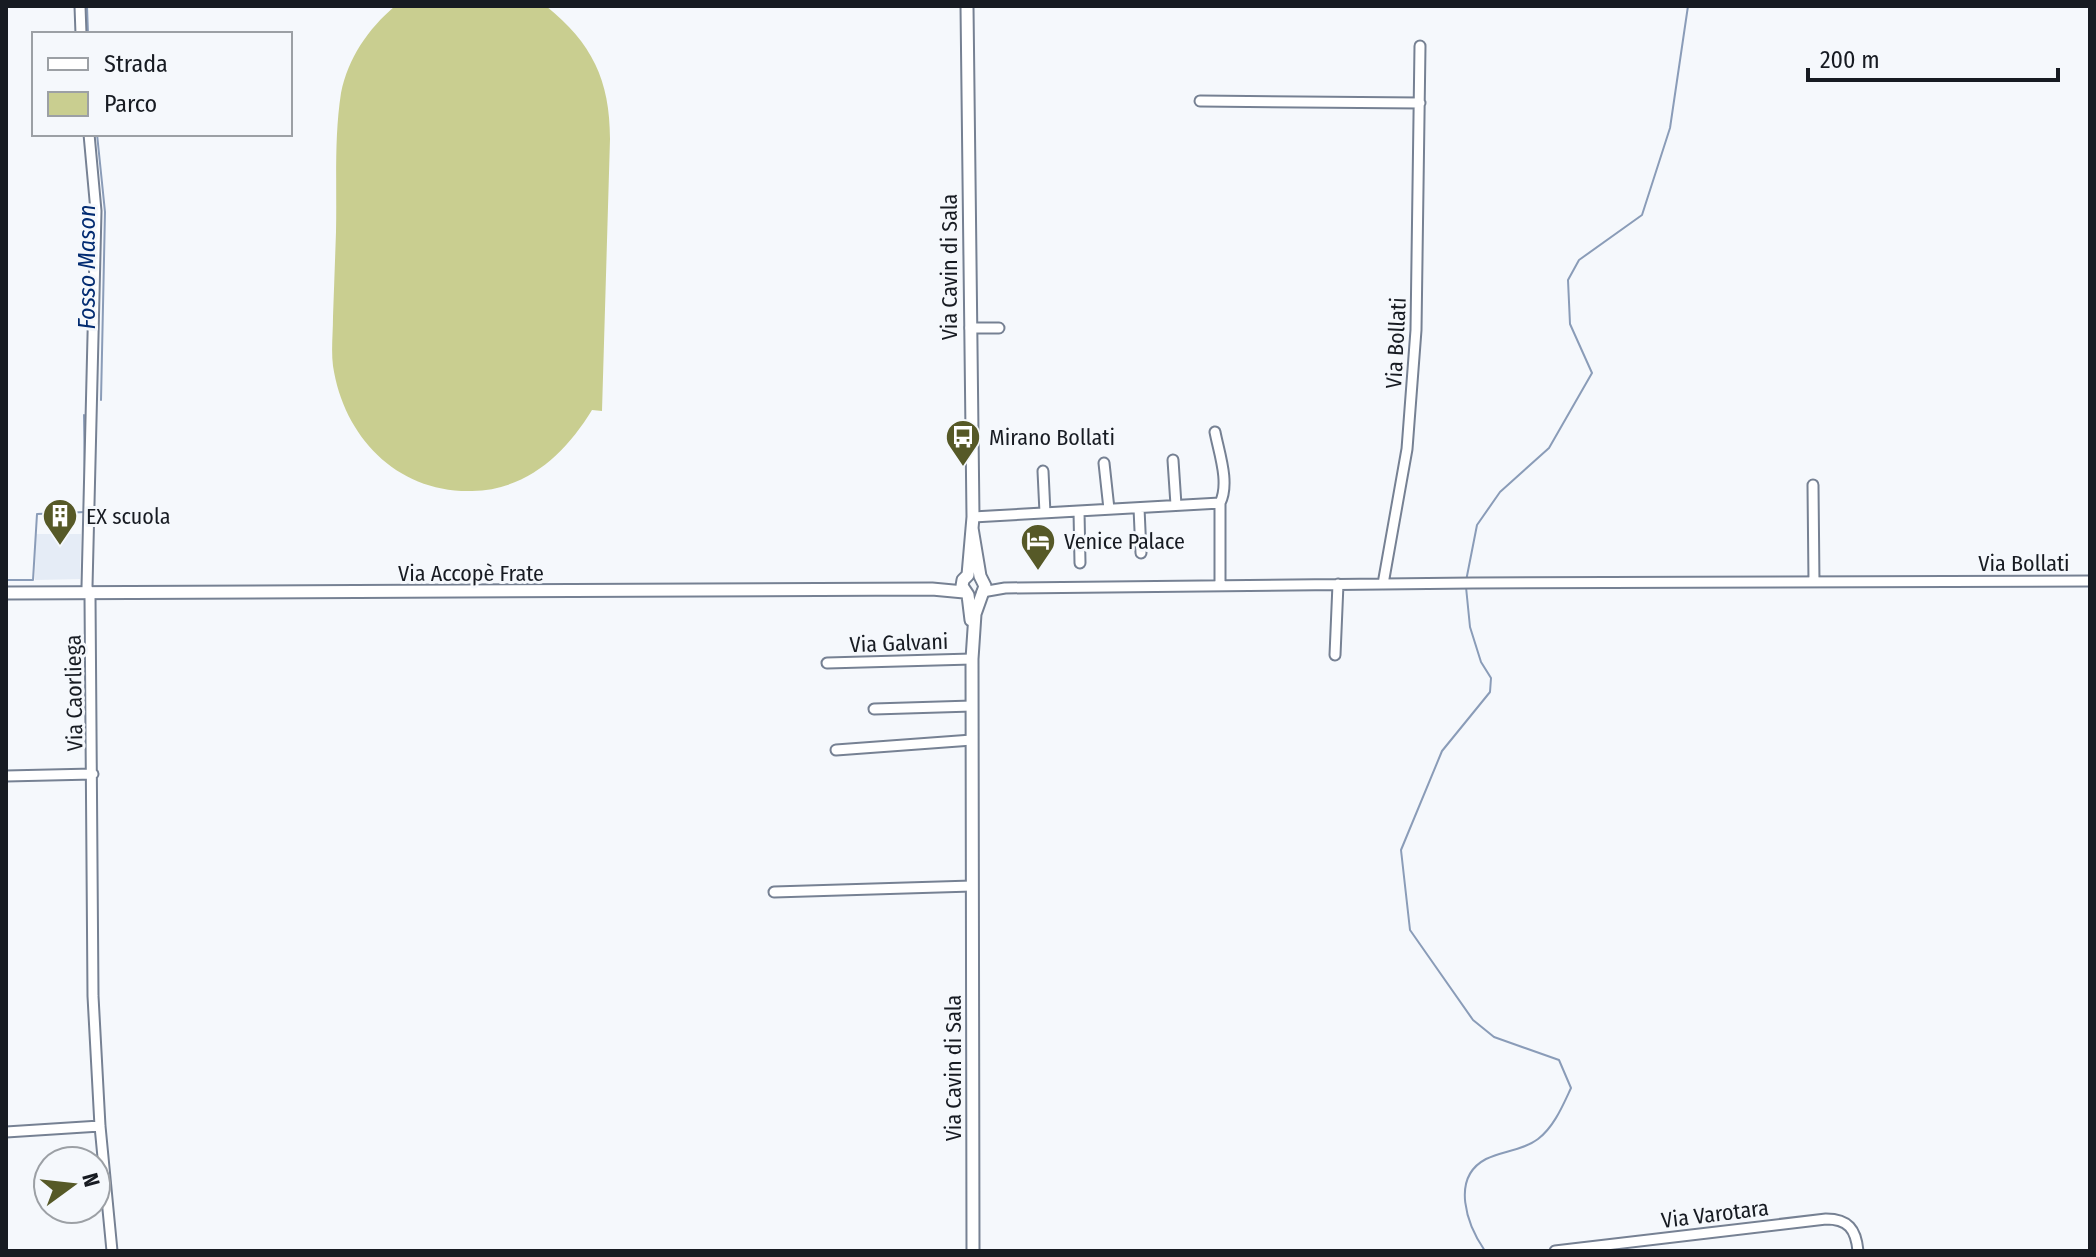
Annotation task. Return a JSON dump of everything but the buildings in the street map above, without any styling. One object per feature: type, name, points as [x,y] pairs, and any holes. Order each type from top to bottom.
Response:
[{"type":"main road","name":"Via Cavin di Sala","points":[[967,6],[974,586],[973,1251]]},
{"type":"main road","name":"Via Accopè Frate","points":[[8,593],[932,589],[974,586]]},
{"type":"street","points":[[80,6],[81,32]]},
{"type":"street","name":"Via Bollati","points":[[1383,584],[1408,434],[1416,330],[1420,46]]},
{"type":"street","points":[[1200,101],[1420,103]]},
{"type":"street","name":"Via Caorliega","points":[[89,136],[96,211],[89,592],[93,996],[100,1126],[112,1251]]},
{"type":"street","points":[[970,328],[999,328]]},
{"type":"street","points":[[1215,432],[1224,482],[1220,503],[1220,586]]},
{"type":"street","points":[[1173,460],[1176,505]]},
{"type":"street","points":[[1104,463],[1109,509]]},
{"type":"street","points":[[1043,471],[1045,513]]},
{"type":"street","points":[[1813,485],[1814,582]]},
{"type":"street","points":[[973,523],[1045,513],[1220,503]]},
{"type":"street","points":[[1139,508],[1141,553]]},
{"type":"street","points":[[1079,511],[1080,563]]},
{"type":"street","name":"Via Bollati","points":[[974,586],[2090,581]]},
{"type":"street","points":[[1335,655],[1338,584]]},
{"type":"street","name":"Via Galvani","points":[[827,663],[972,659]]},
{"type":"street","points":[[874,709],[972,706]]},
{"type":"street","points":[[836,750],[972,740]]},
{"type":"street","points":[[6,776],[93,774]]},
{"type":"street","points":[[774,892],[972,886]]},
{"type":"street","points":[[6,1132],[100,1126]]},
{"type":"street","name":"Via Varotara","points":[[1555,1251],[1838,1219],[1853,1229],[1858,1251]]},
{"type":"shaded area","points":[[36,534],[81,534],[80,579],[35,580]]},
{"type":"green space","points":[[395,6],[546,6],[586,49],[602,81],[606,99],[610,139],[602,411],[592,410],[570,441],[542,467],[527,477],[492,489],[445,489],[398,471],[362,438],[339,392],[333,366],[337,145],[341,93],[360,45]]},
{"type":"waterway","name":"Fosso Mason","points":[[87,6],[88,32]]},
{"type":"waterway","points":[[1466,581],[1477,525],[1500,492],[1549,448],[1592,373],[1570,324],[1568,280],[1579,260],[1642,215],[1670,128],[1688,6]]},
{"type":"waterway","name":"Fosso Mason","points":[[97,136],[105,212],[101,400]]},
{"type":"waterway","name":"Fosso Mason","points":[[84,415],[85,486]]},
{"type":"waterway","name":"Fosso Mason","points":[[6,580],[33,580],[37,514],[85,512]]},
{"type":"waterway","points":[[1466,587],[1470,627],[1481,662],[1491,678],[1490,692],[1442,751],[1401,850],[1410,930],[1473,1020],[1494,1037],[1559,1060],[1571,1088],[1558,1115],[1544,1134],[1526,1146],[1486,1159],[1475,1167],[1468,1178],[1465,1190],[1468,1215],[1485,1251]]},
{"type":"place","name":"Mirano Bollati","points":[[963,468]]},
{"type":"place","name":"EX scuola","points":[[60,547]]},
{"type":"place","name":"Venice Palace","points":[[1038,572]]}]
